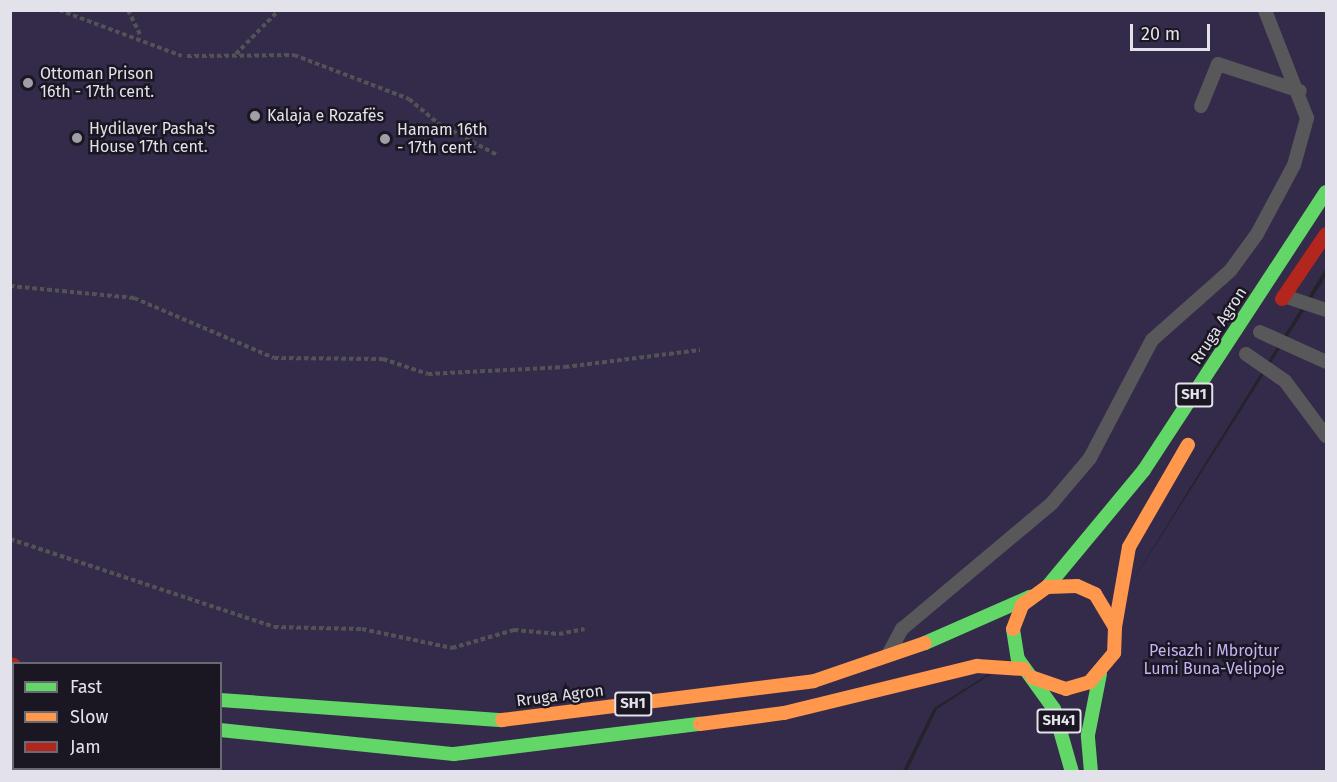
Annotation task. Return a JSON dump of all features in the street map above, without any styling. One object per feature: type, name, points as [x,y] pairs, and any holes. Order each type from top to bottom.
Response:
[{"type":"main road","name":"Rruga Agron","points":[[1047,587],[1144,470],[1326,192]]},
{"type":"main road","points":[[1242,359],[1326,234]]},
{"type":"main road","points":[[1115,627],[1108,609],[1086,589],[1047,587],[1030,597],[1017,615],[1012,638],[1028,673],[1066,689],[1100,674],[1114,653],[1115,627],[1129,547],[1143,513],[1195,433]]},
{"type":"main road","name":"Rruga Agron","points":[[222,700],[487,722],[814,681],[885,661],[1030,597]]},
{"type":"main road","name":"SH1","points":[[222,730],[454,754],[498,752],[784,713],[977,666],[1028,673]]},
{"type":"main road","name":"SH41","points":[[1028,673],[1059,721],[1072,771]]},
{"type":"main road","name":"SH41","points":[[1091,771],[1088,735],[1100,674]]},
{"type":"lane","points":[[885,661],[902,629],[1052,503],[1090,458],[1152,340],[1230,271],[1294,165],[1307,118],[1300,91],[1265,10]]},
{"type":"lane","points":[[1201,106],[1218,63],[1300,91]]},
{"type":"lane","points":[[1284,297],[1326,310]]},
{"type":"lane","points":[[1260,332],[1326,362]]},
{"type":"lane","points":[[1242,359],[1285,381],[1326,436]]},
{"type":"path","points":[[59,10],[141,38],[185,56],[294,55],[354,81],[384,88],[497,155]]},
{"type":"path","points":[[128,10],[141,38]]},
{"type":"path","points":[[235,54],[279,10]]},
{"type":"path","points":[[10,286],[84,295],[110,292],[134,298],[274,358],[383,359],[428,374],[565,367],[700,350]]},
{"type":"path","points":[[10,539],[274,627],[362,630],[452,648],[514,630],[559,634],[585,629]]},
{"type":"green space","name":"Peisazh i Mbrojtur Lumi Buna-Velipoje","points":[[10,11],[1326,11],[1326,268],[1125,593],[1326,276],[1326,771],[907,771],[937,709],[1037,644],[934,708],[903,771],[11,771]]},
{"type":"traffic: fast","points":[[1047,587],[1144,470],[1326,192]]},
{"type":"traffic: fast","points":[[925,643],[1030,597]]},
{"type":"traffic: fast","points":[[1013,629],[1018,659],[1054,709],[1072,772]]},
{"type":"traffic: fast","points":[[1091,772],[1088,735],[1100,674]]},
{"type":"traffic: fast","points":[[222,700],[502,720]]},
{"type":"traffic: fast","points":[[222,730],[454,754],[700,724]]},
{"type":"traffic: slow","points":[[1115,627],[1129,547],[1188,445]]},
{"type":"traffic: slow","points":[[1013,629],[1022,605],[1047,587],[1077,586],[1095,594],[1115,627],[1114,653],[1090,682],[1066,689],[1032,677]]},
{"type":"traffic: slow","points":[[502,720],[814,681],[925,643]]},
{"type":"traffic: slow","points":[[700,724],[784,713],[977,666],[1024,669]]},
{"type":"traffic: jam","points":[[1282,299],[1326,234]]},
{"type":"place","name":"Ottoman Prison 16th - 17th cent.","points":[[28,83]]},
{"type":"place","name":"Kalaja e Rozafës","points":[[255,116]]},
{"type":"place","name":"Hydilaver Pasha's House 17th cent.","points":[[77,138]]},
{"type":"place","name":"Hamam 16th - 17th cent.","points":[[385,139]]}]
